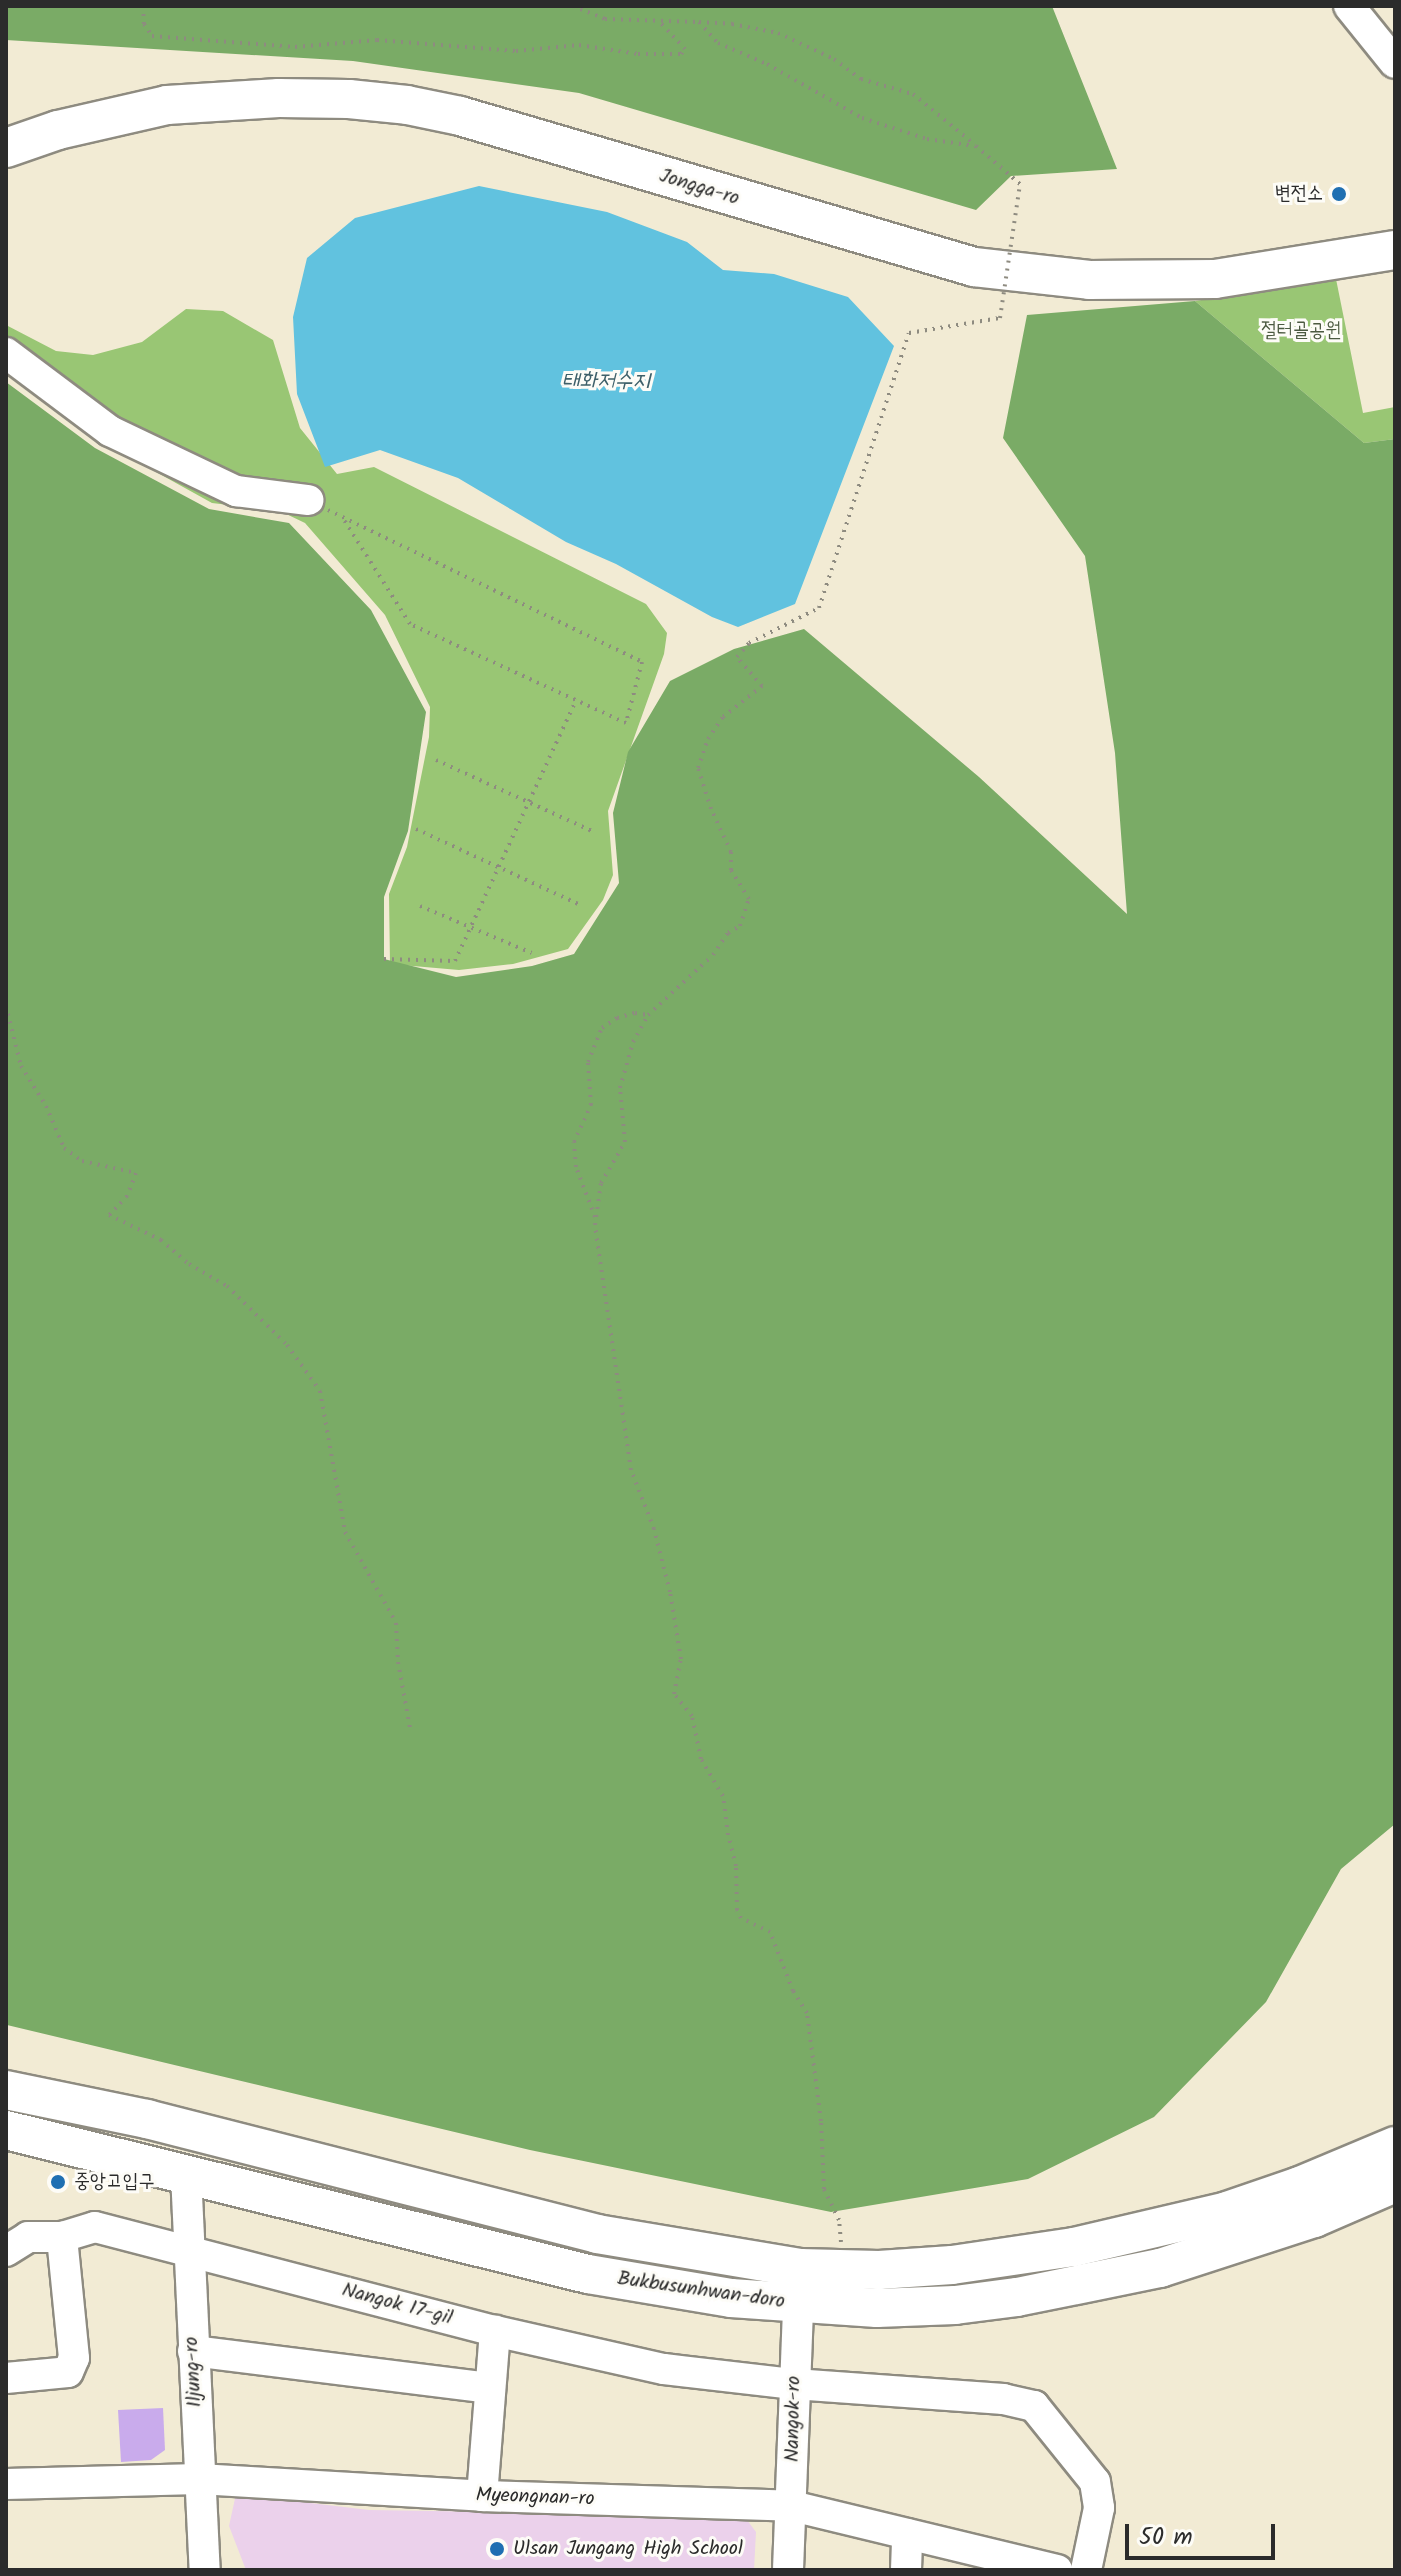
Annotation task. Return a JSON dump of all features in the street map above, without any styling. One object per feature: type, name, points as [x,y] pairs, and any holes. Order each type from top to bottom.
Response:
[{"type":"main road","name":"Jongga-ro","points":[[6,148],[58,130],[167,105],[279,98],[349,99],[407,105],[460,116],[974,267],[1089,280],[1215,279],[1395,250]]},
{"type":"main road","name":"Bukbusunhwan-doro","points":[[6,2090],[147,2119],[877,2308],[955,2305],[1079,2286],[1160,2268],[1314,2218],[1395,2183]]},
{"type":"main road","name":"Bukbusunhwan-doro","points":[[6,2130],[588,2274],[731,2298],[879,2270],[952,2265],[1074,2247],[1227,2211],[1300,2186],[1395,2146]]},
{"type":"street","points":[[1349,6],[1395,63]]},
{"type":"street","points":[[6,353],[110,431],[236,491],[308,500]]},
{"type":"street","name":"Iljung-ro","points":[[186,2174],[205,2570]]},
{"type":"street","name":"Nangok 17-gil","points":[[6,2251],[28,2237],[62,2237],[95,2227],[495,2331],[664,2369],[794,2384],[1003,2399],[1034,2406],[1095,2482],[1099,2508],[1086,2570]]},
{"type":"street","points":[[6,2378],[68,2372],[74,2358],[62,2237]]},
{"type":"street","name":"Nangok-ro","points":[[788,2570],[799,2286]]},
{"type":"street","points":[[482,2496],[495,2331]]},
{"type":"street","points":[[193,2351],[489,2388]]},
{"type":"street","name":"Myeongnan-ro","points":[[6,2484],[199,2479],[482,2496],[792,2506],[1057,2570]]},
{"type":"street","points":[[906,2570],[907,2534]]},
{"type":"path","points":[[143,6],[144,24],[152,36],[295,47],[377,40],[516,51],[579,45],[638,54],[681,54],[685,49],[661,23]]},
{"type":"path","points":[[573,6],[605,19],[732,24],[778,33],[834,59],[861,79],[913,94],[1020,184],[1000,318],[909,333],[819,608],[749,643],[737,657],[762,686],[723,717],[708,739],[698,768],[711,809],[731,852],[731,870],[749,899],[740,926],[728,933],[713,955],[648,1015],[633,1042],[620,1088],[625,1142],[601,1183],[596,1217],[596,1248],[605,1284],[611,1345],[631,1470],[654,1529],[670,1592],[681,1659],[674,1694],[692,1716],[701,1759],[723,1796],[736,1866],[737,1910],[741,1918],[770,1932],[793,1991],[807,2013],[821,2121],[824,2189],[839,2220],[841,2248]]},
{"type":"path","points":[[699,22],[718,43],[767,64],[862,118],[927,139],[976,146]]},
{"type":"path","points":[[308,500],[642,662],[626,723],[410,624],[342,517]]},
{"type":"path","points":[[384,959],[455,961],[576,700]]},
{"type":"path","points":[[436,760],[530,800],[594,832]]},
{"type":"path","points":[[416,829],[578,904]]},
{"type":"path","points":[[420,906],[472,925],[532,953]]},
{"type":"path","points":[[6,931],[6,948]]},
{"type":"path","points":[[6,1006],[21,1066],[46,1106],[64,1148],[82,1161],[136,1173],[127,1196],[109,1215],[161,1240],[189,1264],[227,1286],[287,1345],[320,1391],[345,1532],[396,1623],[398,1662],[410,1728]]},
{"type":"path","points":[[596,1217],[576,1167],[574,1142],[591,1105],[588,1062],[602,1028],[617,1018],[635,1013],[648,1015]]},
{"type":"shaded area","name":"Ulsan Jungang High School","points":[[236,2494],[369,2510],[744,2516],[756,2532],[754,2570],[246,2570],[229,2526]]},
{"type":"green space","points":[[6,6],[1052,6],[1117,169],[1011,176],[976,210],[579,93],[353,61],[6,40]]},
{"type":"green space","name":"절터골공원","points":[[1336,279],[1363,413],[1395,407],[1395,439],[1364,443],[1195,301]]},
{"type":"green space","points":[[1195,301],[1364,443],[1395,439],[1395,1824],[1341,1869],[1266,2002],[1154,2117],[1028,2179],[831,2212],[530,2150],[7,2025],[6,382],[95,448],[209,509],[289,523],[371,610],[426,712],[408,831],[384,897],[384,959],[456,977],[532,966],[574,954],[619,883],[613,813],[628,752],[670,681],[734,649],[804,629],[979,777],[1127,914],[1115,753],[1085,556],[1003,438],[1027,315]]},
{"type":"green space","points":[[186,309],[223,311],[273,340],[300,428],[337,474],[374,467],[646,604],[667,633],[664,654],[608,811],[613,875],[603,900],[568,949],[513,964],[459,970],[390,964],[389,894],[407,847],[429,737],[430,707],[385,615],[305,523],[280,511],[212,503],[102,442],[6,367],[6,325],[56,351],[93,355],[142,342]]},
{"type":"water","name":"태화저수지","points":[[479,186],[607,212],[687,242],[723,270],[774,274],[848,297],[894,346],[795,604],[738,627],[712,617],[616,564],[566,542],[458,478],[380,450],[325,467],[297,394],[293,317],[307,258],[355,218]]},
{"type":"building","points":[[163,2408],[165,2450],[151,2460],[121,2462],[118,2410]]},
{"type":"place","name":"변전소","points":[[1339,194]]},
{"type":"place","name":"중앙고입구","points":[[58,2182]]},
{"type":"place","name":"Ulsan Jungang High School","points":[[497,2549]]}]
